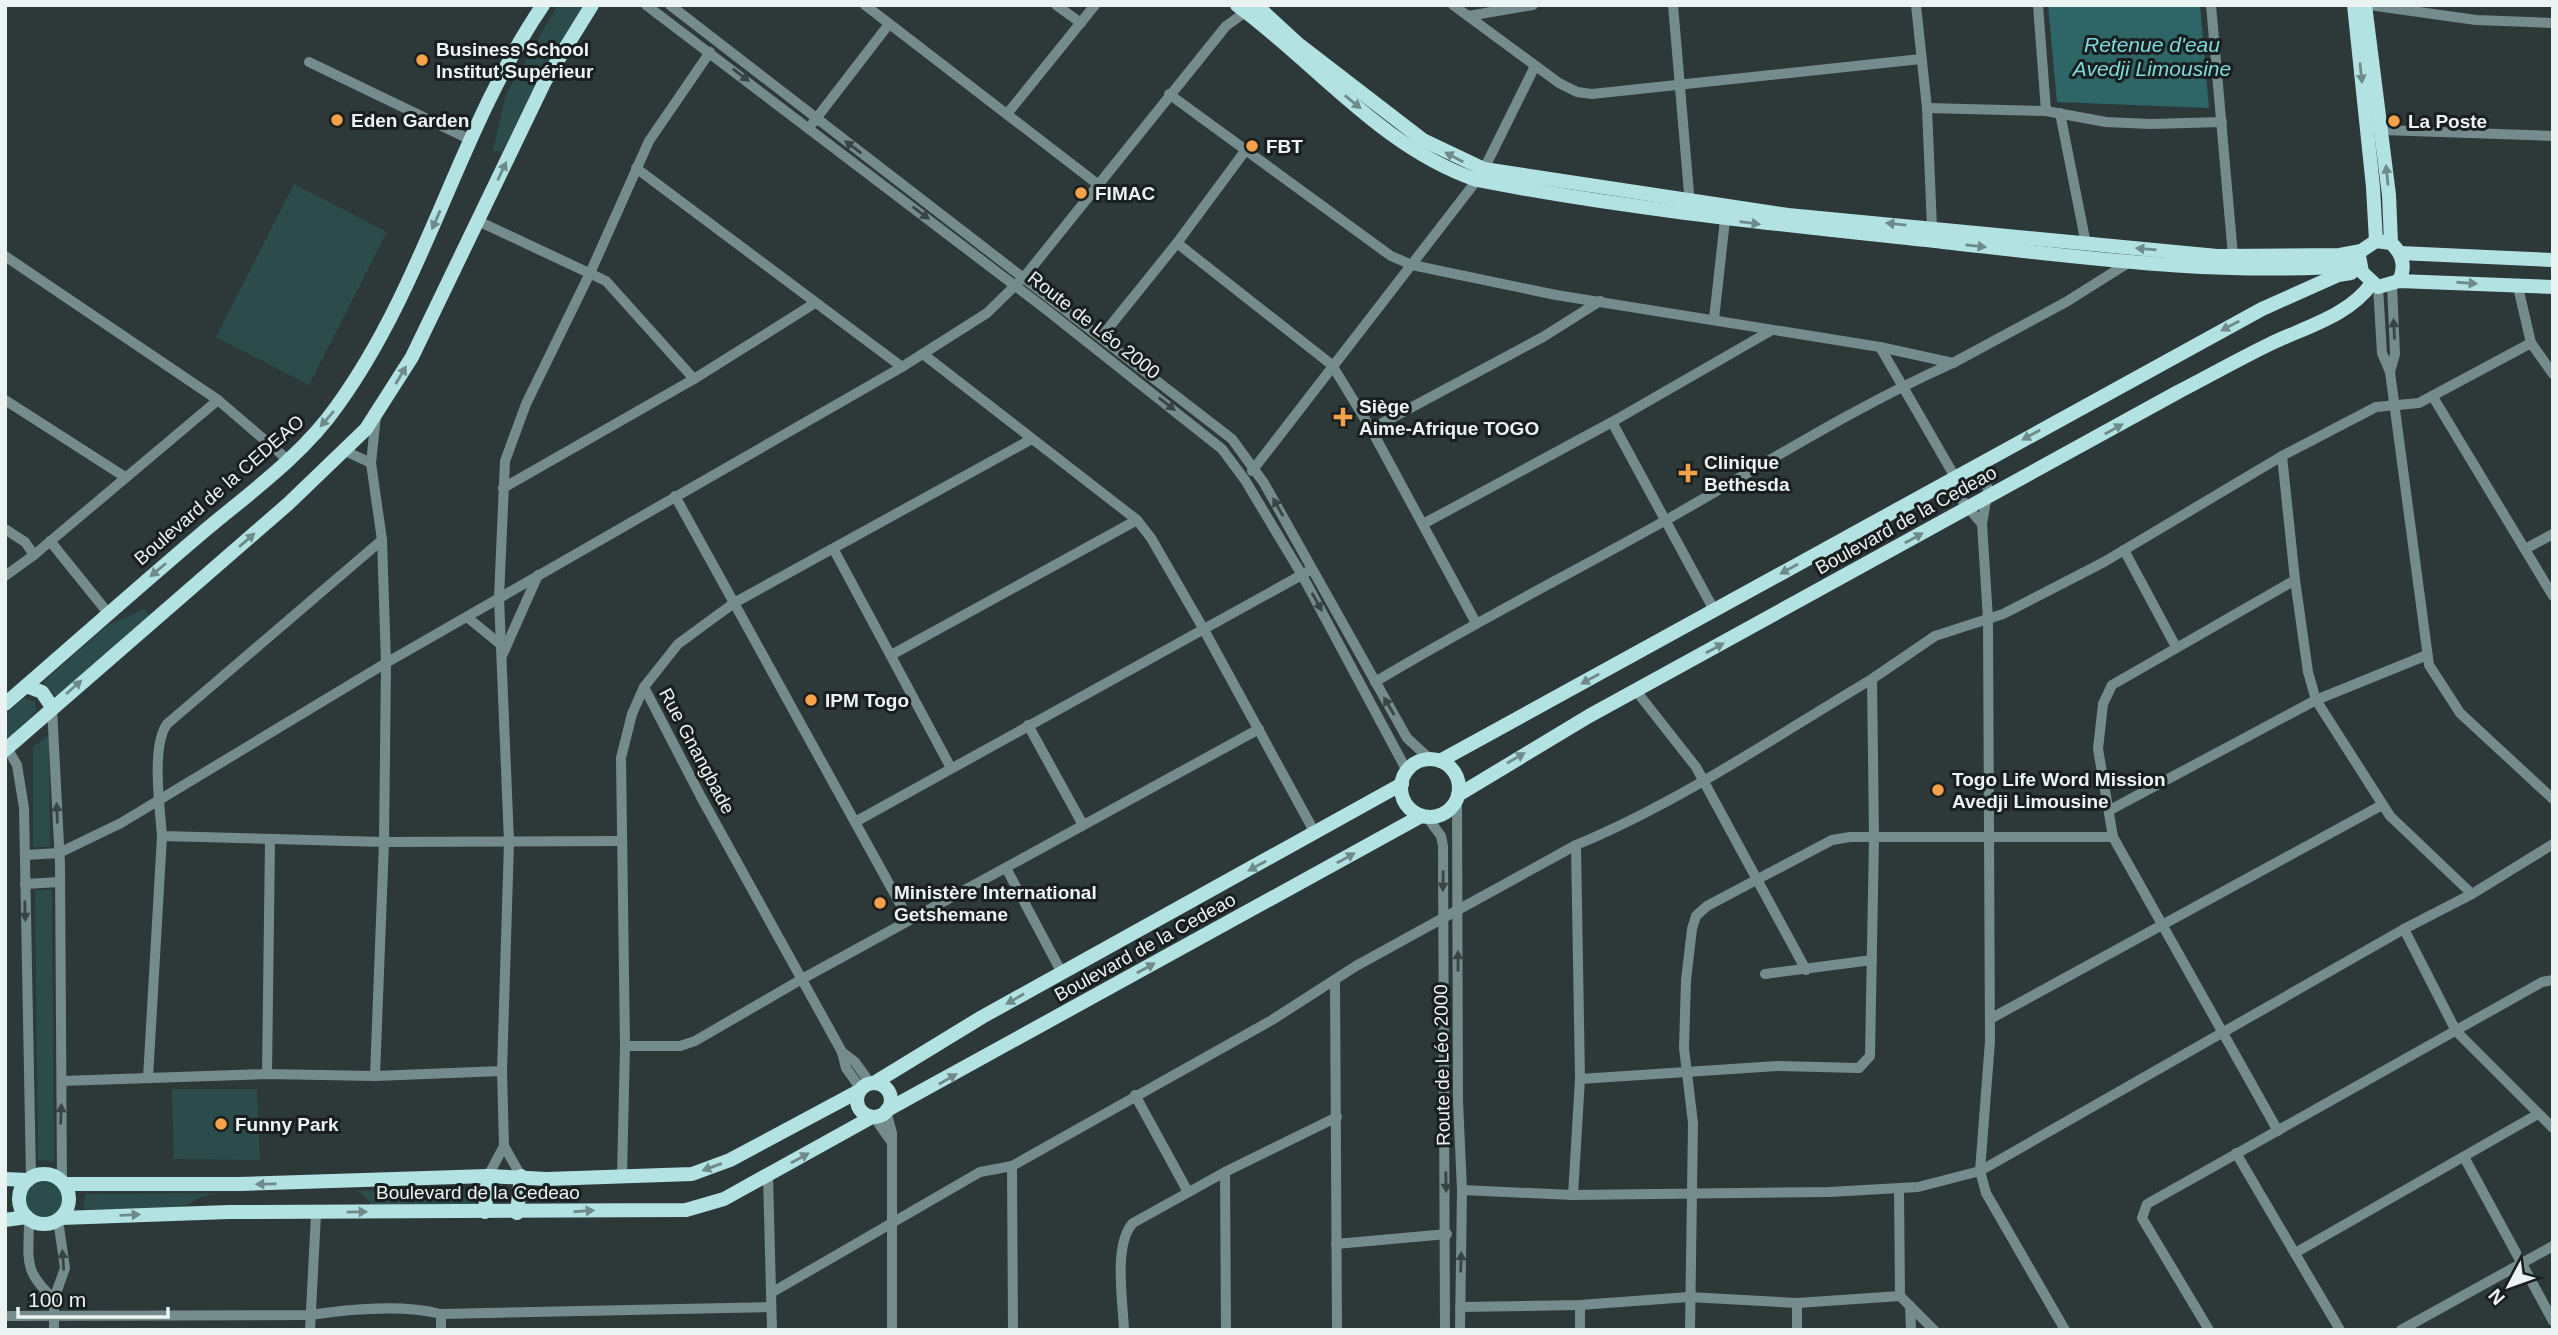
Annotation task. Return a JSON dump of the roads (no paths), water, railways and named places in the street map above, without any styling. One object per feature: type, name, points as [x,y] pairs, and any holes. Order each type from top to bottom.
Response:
[{"type":"main road","name":"Boulevard de la CEDEAO","points":[[5,704],[288,460],[336,408],[373,349],[411,277],[471,140],[512,56],[543,5]]},
{"type":"main road","points":[[6,749],[345,451],[376,414],[412,357],[545,81],[592,5]]},
{"type":"main road","points":[[2354,5],[2376,241],[2361,263]]},
{"type":"main road","points":[[2367,5],[2396,248],[2403,273],[2385,284]]},
{"type":"main road","points":[[1250,6],[1423,140],[1480,174],[1691,208],[2233,256],[2319,256],[2361,263],[2385,284],[2553,287]]},
{"type":"main road","points":[[1691,208],[1725,220],[2128,262],[2282,268],[2361,263]]},
{"type":"main road","points":[[2376,241],[2396,248],[2553,260]]},
{"type":"main road","name":"Boulevard de la Cedeao","points":[[1435,760],[2291,295],[2361,263]]},
{"type":"main road","points":[[2282,268],[2294,284],[2291,295]]},
{"type":"main road","name":"Boulevard de la Cedeao","points":[[1458,797],[1509,761],[2178,392],[2272,343],[2317,324],[2385,284]]},
{"type":"main road","points":[[26,686],[42,692],[52,707]]},
{"type":"main road","points":[[1435,760],[1453,771],[1458,797],[1445,814],[1424,816],[1405,803],[1404,777],[1421,761],[1435,760]]},
{"type":"main road","name":"Boulevard de la Cedeao","points":[[63,1183],[239,1184],[488,1177],[547,1179],[692,1174],[706,1170],[730,1160],[866,1086],[1062,973],[1315,833],[1404,777]]},
{"type":"main road","name":"Boulevard de la Cedeao","points":[[60,1219],[229,1212],[517,1213],[699,1208],[724,1199],[768,1176],[1424,816]]},
{"type":"main road","points":[[866,1086],[889,1093],[880,1114],[858,1107],[866,1086]]},
{"type":"main road","points":[[5,1179],[29,1179],[50,1175],[63,1183],[69,1205],[60,1219],[40,1224],[28,1218],[5,1220]]},
{"type":"main road","points":[[485,1212],[488,1177]]},
{"type":"main road","points":[[517,1213],[521,1177]]},
{"type":"main road","points":[[28,1218],[19,1199],[29,1179]]},
{"type":"street","name":"Route de Léo 2000","points":[[646,5],[1025,276],[1224,431],[1255,467],[1404,777]]},
{"type":"street","name":"Route de Léo 2000","points":[[670,5],[813,123],[1222,449],[1307,572],[1407,738],[1435,760]]},
{"type":"street","points":[[865,5],[1100,186]]},
{"type":"street","points":[[1056,5],[1080,23]]},
{"type":"street","points":[[1007,114],[1095,5]]},
{"type":"street","points":[[1453,5],[1535,66],[1577,92],[1592,94],[1922,59]]},
{"type":"street","points":[[1468,16],[1533,5]]},
{"type":"street","points":[[1672,5],[1691,208]]},
{"type":"street","points":[[1916,5],[1927,108],[1932,228]]},
{"type":"street","points":[[2038,5],[2046,111]]},
{"type":"street","points":[[2211,5],[2233,256]]},
{"type":"street","points":[[2367,5],[2476,20],[2553,23]]},
{"type":"street","points":[[2474,5],[2476,20]]},
{"type":"street","points":[[25,855],[59,853],[121,823],[386,663],[902,368],[987,313],[1017,286],[1100,186],[1169,94],[1226,26],[1250,6]]},
{"type":"street","points":[[813,123],[889,24]]},
{"type":"street","points":[[521,1177],[504,1146],[502,1070],[509,842],[499,598],[505,461],[514,432],[591,271],[636,168],[666,112],[710,52]]},
{"type":"street","points":[[309,62],[471,140]]},
{"type":"street","points":[[1245,480],[1480,174],[1535,66]]},
{"type":"street","points":[[1169,94],[1391,256],[1412,265],[1452,275],[1600,301],[1880,347],[1953,363]]},
{"type":"street","points":[[1927,108],[2046,111],[2139,124],[2222,122]]},
{"type":"street","points":[[2060,113],[2086,244]]},
{"type":"street","points":[[2382,131],[2553,136]]},
{"type":"street","points":[[1102,336],[1177,243],[1245,151]]},
{"type":"street","points":[[636,168],[902,368]]},
{"type":"street","points":[[1714,319],[1725,220]]},
{"type":"street","points":[[478,221],[591,271],[607,281],[695,379]]},
{"type":"street","points":[[1177,243],[1332,365],[1371,429],[1476,622]]},
{"type":"street","points":[[5,256],[218,400],[288,460]]},
{"type":"street","points":[[1375,682],[1476,622],[1667,520],[1902,386],[1953,363],[2066,302],[2128,262]]},
{"type":"street","points":[[2385,284],[2395,354],[2390,372],[2427,655],[2435,676],[2460,713],[2553,799]]},
{"type":"street","points":[[2518,287],[2531,343],[2553,374]]},
{"type":"street","points":[[1371,429],[1543,338],[1600,301]]},
{"type":"street","points":[[503,488],[695,379],[816,303]]},
{"type":"street","points":[[1423,524],[1612,422],[1772,330]]},
{"type":"street","points":[[771,1293],[891,1226],[980,1172],[1012,1166],[1260,1027],[1442,918],[1457,913],[1577,845],[1610,831],[1703,780],[1872,679],[1935,636],[2003,614],[2124,550],[2283,456],[2376,407],[2394,403],[2418,403],[2531,343]]},
{"type":"street","points":[[1880,347],[1955,477],[1957,489],[1982,524]]},
{"type":"street","points":[[923,354],[1030,440],[1137,520],[1203,628],[1315,833]]},
{"type":"street","points":[[2432,397],[2527,548],[2553,596]]},
{"type":"street","points":[[5,400],[125,477]]},
{"type":"street","points":[[5,576],[34,555],[218,400]]},
{"type":"street","points":[[375,1076],[384,842],[386,663],[382,540],[370,463],[376,414]]},
{"type":"street","points":[[1612,422],[1714,610]]},
{"type":"street","name":"Rue Gnangbade","points":[[866,1086],[855,1062],[842,1052],[644,687],[678,644],[734,603],[1030,440]]},
{"type":"street","points":[[345,451],[370,463]]},
{"type":"street","points":[[2283,456],[2295,580],[2308,672],[2316,700],[2382,805],[2472,894]]},
{"type":"street","points":[[1978,465],[1986,480],[1987,498],[1982,524],[1987,619],[1990,1019],[1980,1171],[1992,1203],[2065,1330]]},
{"type":"street","points":[[675,496],[908,920]]},
{"type":"street","points":[[892,654],[1137,520]]},
{"type":"street","points":[[5,529],[25,542],[34,555]]},
{"type":"street","points":[[2527,548],[2553,534]]},
{"type":"street","points":[[148,1078],[162,836],[159,740],[167,724],[382,540]]},
{"type":"street","points":[[50,541],[108,613]]},
{"type":"street","points":[[834,550],[951,768]]},
{"type":"street","points":[[2124,550],[2176,647]]},
{"type":"street","points":[[855,822],[1307,572]]},
{"type":"street","points":[[501,658],[538,575]]},
{"type":"street","points":[[2278,1131],[2113,837],[2098,750],[2108,691],[2118,680],[2295,580]]},
{"type":"street","points":[[467,617],[500,644]]},
{"type":"street","points":[[2110,810],[2316,700],[2427,655]]},
{"type":"street","points":[[1580,1079],[1777,1066],[1859,1068],[1870,1056],[1874,837],[1872,679]]},
{"type":"street","points":[[622,1177],[625,1046],[621,758],[632,714],[644,687]]},
{"type":"street","points":[[1637,692],[1703,780],[1806,970]]},
{"type":"street","points":[[52,707],[60,882],[63,1183]]},
{"type":"street","points":[[1028,725],[1083,825]]},
{"type":"street","points":[[625,1046],[688,1044],[908,920],[1259,729]]},
{"type":"street","points":[[6,749],[20,779],[25,855],[29,1179]]},
{"type":"street","name":"Route de Léo 2000","points":[[1458,797],[1457,913],[1462,1190],[1460,1330]]},
{"type":"street","points":[[1990,1019],[2165,926],[2382,805]]},
{"type":"street","name":"Route de Léo 2000","points":[[1424,816],[1441,836],[1443,846],[1446,1330]]},
{"type":"street","points":[[162,836],[384,842],[621,841]]},
{"type":"street","points":[[1690,1330],[1689,1192],[1693,1123],[1684,1048],[1686,980],[1696,916],[1707,906],[1832,840],[1874,837],[2113,837]]},
{"type":"street","points":[[267,1074],[270,840]]},
{"type":"street","points":[[1462,1190],[1573,1195],[1899,1189],[1918,1187],[1980,1171],[2404,929],[2472,894],[2553,844]]},
{"type":"street","points":[[1573,1195],[1580,1079],[1577,845]]},
{"type":"street","points":[[1006,867],[1062,973]]},
{"type":"street","points":[[25,884],[60,882]]},
{"type":"street","points":[[2404,929],[2456,1031],[2553,1128]]},
{"type":"street","points":[[1765,974],[1872,960]]},
{"type":"street","points":[[1335,980],[1337,1330]]},
{"type":"street","points":[[2209,1330],[2142,1219],[2147,1204],[2542,982],[2553,980]]},
{"type":"street","points":[[62,1081],[267,1074],[375,1076],[502,1070]]},
{"type":"street","points":[[1135,1096],[1188,1192]]},
{"type":"street","points":[[880,1114],[890,1140],[892,1330]]},
{"type":"street","points":[[2295,1253],[2539,1114]]},
{"type":"street","points":[[1124,1330],[1121,1249],[1127,1230],[1188,1192],[1336,1117]]},
{"type":"street","points":[[488,1177],[504,1146]]},
{"type":"street","points":[[2235,1153],[2340,1330]]},
{"type":"street","points":[[2463,1157],[2553,1321]]},
{"type":"street","points":[[1012,1166],[1013,1330]]},
{"type":"street","points":[[1225,1172],[1226,1330]]},
{"type":"street","points":[[768,1176],[772,1330]]},
{"type":"street","points":[[1899,1189],[1900,1296],[1934,1330]]},
{"type":"street","points":[[310,1330],[316,1214]]},
{"type":"street","points":[[28,1218],[29,1267],[35,1282],[54,1299]]},
{"type":"street","points":[[54,1330],[54,1299],[65,1268],[60,1219]]},
{"type":"street","points":[[1336,1244],[1447,1234]]},
{"type":"street","points":[[2401,1330],[2553,1246]]},
{"type":"street","points":[[1460,1307],[1580,1305],[1689,1297],[1797,1303],[1900,1296]]},
{"type":"street","points":[[1797,1303],[1797,1330]]},
{"type":"street","points":[[1580,1305],[1580,1330]]},
{"type":"street","points":[[1910,1306],[1911,1330]]},
{"type":"street","points":[[5,1316],[310,1315],[340,1310],[412,1310],[441,1314],[772,1307]]},
{"type":"street","points":[[441,1314],[441,1330]]},
{"type":"water","name":"Retenue d'eau Avedji Limousine","points":[[2048,5],[2200,5],[2209,108],[2057,102]]},
{"type":"place","name":"Business School Institut Supérieur","points":[[422,60]]},
{"type":"place","name":"Eden Garden","points":[[337,120]]},
{"type":"place","name":"La Poste","points":[[2394,121]]},
{"type":"place","name":"FBT","points":[[1252,146]]},
{"type":"place","name":"FIMAC","points":[[1081,193]]},
{"type":"place","name":"Siège Aime-Afrique TOGO","points":[[1343,417]]},
{"type":"place","name":"Clinique Bethesda","points":[[1688,473]]},
{"type":"place","name":"IPM Togo","points":[[811,700]]},
{"type":"place","name":"Togo Life Word Mission Avedji Limousine","points":[[1938,790]]},
{"type":"place","name":"Ministère International Getshemane","points":[[880,903]]},
{"type":"place","name":"Funny Park","points":[[221,1124]]}]
